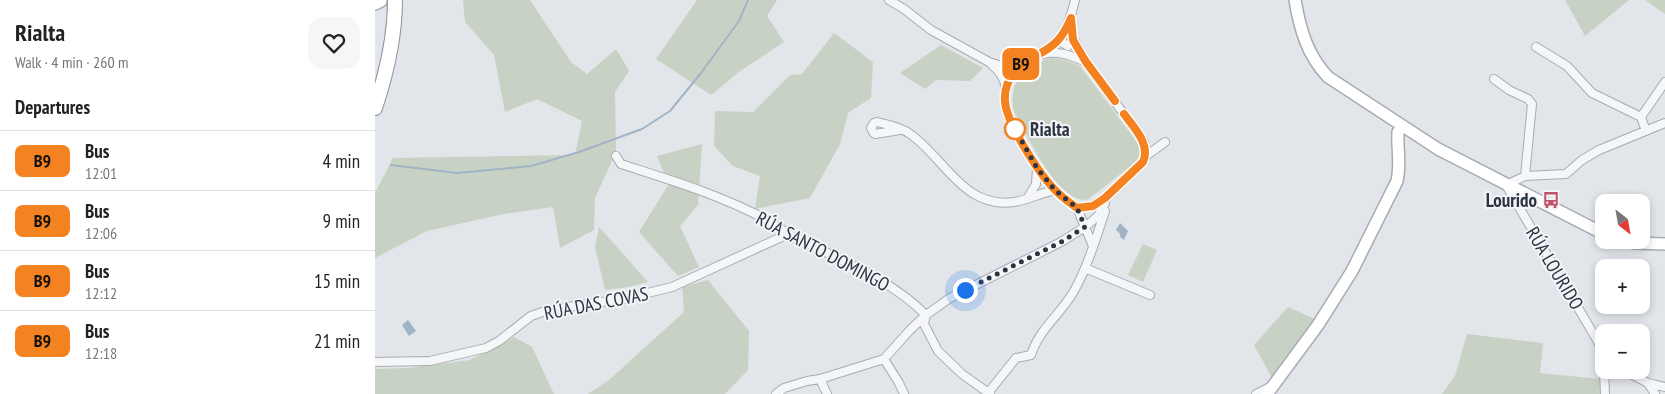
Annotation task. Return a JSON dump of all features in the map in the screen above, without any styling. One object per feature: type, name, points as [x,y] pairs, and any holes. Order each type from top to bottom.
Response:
[{"type":"highway","points":[[375,108],[386,74],[391,47],[384,2]]},
{"type":"main road","points":[[1295,0],[1303,37],[1317,66],[1328,77],[1396,130],[1438,149],[1595,230]]},
{"type":"main road","points":[[1270,390],[1318,325],[1352,272],[1397,181],[1400,169],[1400,156],[1396,130]]},
{"type":"main road","points":[[1650,243],[1665,244]]},
{"type":"street","points":[[889,0],[931,30],[989,62],[1005,67],[1051,52],[1067,54],[1086,62]]},
{"type":"street","points":[[897,0],[904,9]]},
{"type":"street","points":[[1006,88],[1017,68],[1052,46],[1061,38],[1071,18],[1075,0]]},
{"type":"street","points":[[1071,18],[1073,40],[1086,62],[1143,142],[1146,156]]},
{"type":"street","points":[[1061,38],[1063,43],[1068,46],[1073,40]]},
{"type":"street","points":[[1536,47],[1567,66],[1592,93],[1641,117],[1646,131]]},
{"type":"street","points":[[989,62],[1000,72],[1005,82],[1005,102],[1011,120],[1037,168],[1055,190],[1077,208],[1093,246]]},
{"type":"street","points":[[1494,79],[1509,90],[1528,99],[1532,104],[1525,176]]},
{"type":"street","points":[[1641,117],[1665,82]]},
{"type":"street","points":[[899,130],[879,134],[873,133],[871,128],[877,122],[894,126],[899,130],[907,132],[959,184],[985,201],[1013,202],[1055,190]]},
{"type":"street","points":[[1505,185],[1525,176],[1566,174],[1582,160],[1599,150],[1665,123]]},
{"type":"street","points":[[1077,208],[1093,206],[1143,162],[1146,156],[1165,142]]},
{"type":"street","name":"RÚA SANTO DOMINGO","points":[[616,156],[621,164],[710,194],[767,220],[788,234],[870,274],[911,301],[926,315]]},
{"type":"street","points":[[1027,199],[1036,184],[1037,168]]},
{"type":"street","name":"RÚA LOURIDO","points":[[1505,185],[1595,337]]},
{"type":"street","points":[[776,394],[784,388],[884,359],[909,330],[950,298],[1061,242],[1085,227],[1098,216],[1107,195]]},
{"type":"street","points":[[926,315],[924,324],[938,351],[962,374],[989,393],[1016,358],[1031,355],[1040,334],[1073,292],[1093,246],[1107,195]]},
{"type":"street","name":"RÚA DAS COVAS","points":[[375,362],[430,361],[486,348],[499,341],[531,316],[548,310],[623,299],[672,288],[788,234]]},
{"type":"street","points":[[1085,268],[1149,295]]},
{"type":"street","points":[[884,359],[904,394]]},
{"type":"street","points":[[820,379],[827,394]]},
{"type":"street","points":[[1604,379],[1605,394]]},
{"type":"street","points":[[1640,379],[1665,387]]},
{"type":"street","points":[[1648,383],[1655,394]]},
{"type":"street","points":[[1256,394],[1270,390]]},
{"type":"green space","points":[[463,0],[530,0],[571,62],[587,74],[616,49],[629,71],[615,92],[616,152],[595,198],[594,230],[560,248],[553,207],[504,214],[427,231],[375,258],[375,193],[393,158],[575,155],[582,121],[537,99],[505,112],[494,55],[465,22]]},
{"type":"green space","points":[[697,0],[777,0],[767,16],[784,42],[739,72],[711,95],[656,59]]},
{"type":"green space","points":[[1565,0],[1629,0],[1585,36]]},
{"type":"green space","points":[[1645,0],[1665,0],[1665,14]]},
{"type":"green space","points":[[834,33],[873,62],[871,98],[848,113],[840,144],[810,198],[755,209],[760,176],[733,166],[714,146],[715,111],[753,112],[790,75],[802,74]]},
{"type":"green space","points":[[941,45],[983,68],[970,81],[936,80],[925,89],[900,73]]},
{"type":"green space","points":[[1052,58],[1062,59],[1080,66],[1139,145],[1140,155],[1136,162],[1087,200],[1076,198],[1054,179],[1035,151],[1014,112],[1013,92],[1020,76],[1034,65]]},
{"type":"green space","points":[[702,144],[698,205],[680,226],[699,267],[678,276],[639,232],[669,184],[657,156]]},
{"type":"green space","points":[[599,227],[648,282],[605,290],[595,247]]},
{"type":"green space","points":[[1143,244],[1157,250],[1143,282],[1128,275]]},
{"type":"green space","points":[[708,280],[749,331],[748,370],[725,394],[588,394],[609,380],[684,312],[682,287]]},
{"type":"green space","points":[[1288,307],[1315,319],[1272,378],[1254,345]]},
{"type":"green space","points":[[1467,334],[1543,343],[1540,373],[1601,379],[1607,394],[1442,394],[1455,376]]},
{"type":"green space","points":[[514,337],[532,347],[554,394],[375,394],[375,369],[408,368],[470,360]]},
{"type":"water","points":[[1120,223],[1128,231],[1124,240],[1116,230]]},
{"type":"water","points":[[408,320],[416,331],[409,336],[402,325]]},
{"type":"waterway","points":[[391,165],[457,173],[531,166],[579,152],[642,129],[670,111],[739,21],[748,0]]},
{"type":"bus line","name":"B9","points":[[1115,101],[1086,62],[1073,40],[1071,18],[1061,38],[1052,46],[1029,58],[1017,68],[1006,88],[1005,102],[1011,120],[1037,168],[1055,190],[1077,208],[1093,206],[1105,198],[1143,162],[1146,156],[1145,147],[1124,114]]},
{"type":"place","name":"Rialta","points":[[1015,129]]},
{"type":"place","name":"Lourido","points":[[1551,200]]},
{"type":"route","points":[[965,290],[1061,242],[1085,227],[1077,208],[1055,190],[1037,168],[1015,129]]}]
